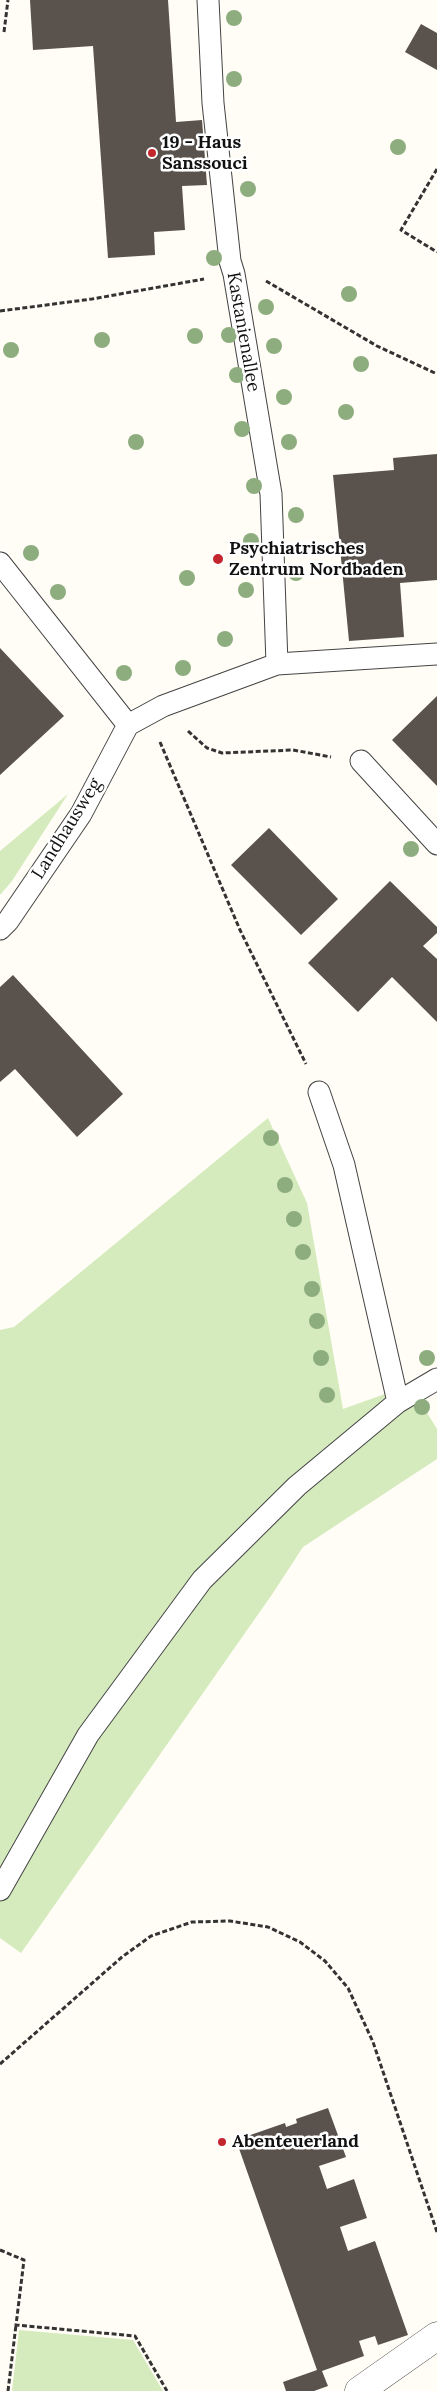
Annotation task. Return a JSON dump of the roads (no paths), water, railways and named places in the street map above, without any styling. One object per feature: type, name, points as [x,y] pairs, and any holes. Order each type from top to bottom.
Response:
[{"type":"street","points":[[359,2391],[437,2336]]},
{"type":"lane","name":"Kastanienallee","points":[[208,0],[213,103],[232,267],[271,494],[277,664]]},
{"type":"lane","points":[[0,563],[128,725],[163,706],[277,664],[437,654]]},
{"type":"lane","name":"Landhausweg","points":[[0,929],[8,921],[81,814],[128,725]]},
{"type":"lane","points":[[361,761],[437,844]]},
{"type":"lane","points":[[319,1092],[344,1165],[398,1402]]},
{"type":"lane","points":[[0,1890],[88,1735],[202,1580],[297,1486],[398,1402],[437,1379]]},
{"type":"place","name":"19 - Haus Sanssouci","points":[[152,153]]},
{"type":"place","name":"Psychiatrisches Zentrum Nordbaden","points":[[218,559]]},
{"type":"place","name":"Abenteuerland","points":[[222,2142]]}]
